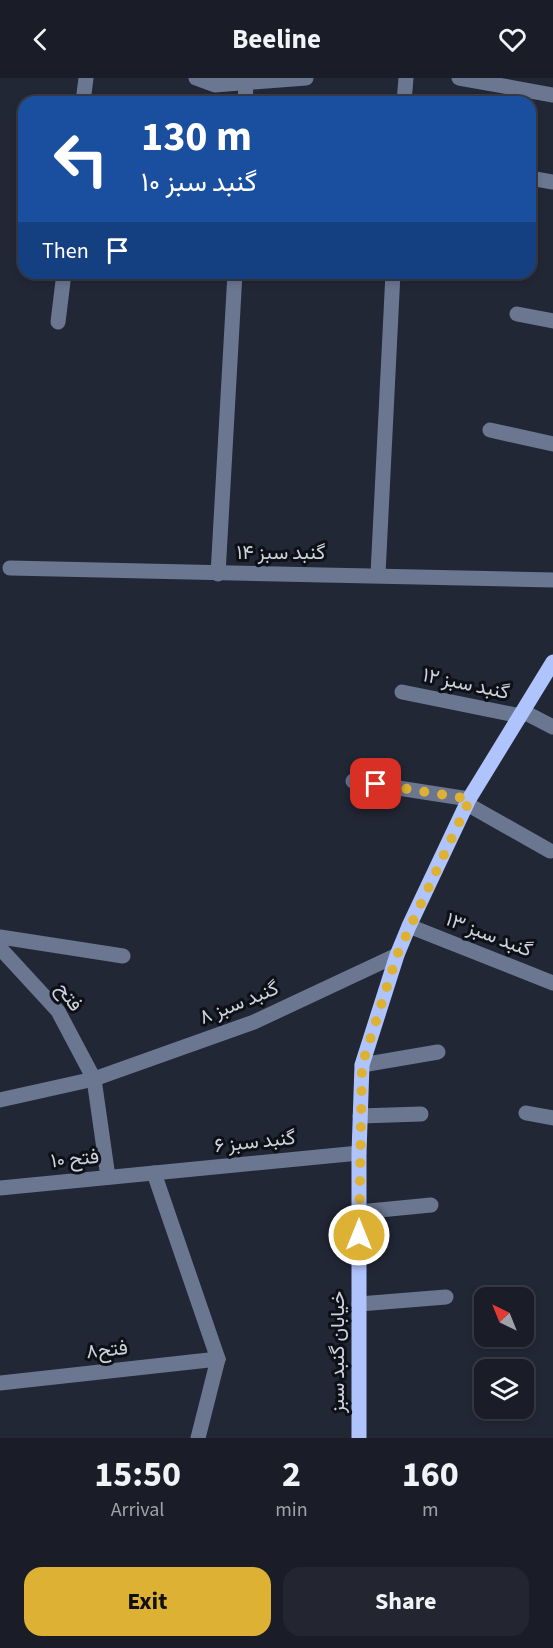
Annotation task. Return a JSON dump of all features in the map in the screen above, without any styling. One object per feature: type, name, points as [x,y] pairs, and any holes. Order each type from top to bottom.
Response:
[{"type":"main road","name":"خیابان گنبد سبز","points":[[359,1438],[359,1153],[362,1065],[397,955],[468,801],[553,662]]},
{"type":"street","points":[[84,96],[86,78]]},
{"type":"street","points":[[196,78],[215,85],[306,78]]},
{"type":"street","points":[[404,96],[406,78]]},
{"type":"street","points":[[459,78],[553,95]]},
{"type":"street","points":[[245,96],[246,84]]},
{"type":"street","points":[[536,179],[553,182]]},
{"type":"street","points":[[58,322],[63,279]]},
{"type":"street","points":[[218,574],[235,279]]},
{"type":"street","points":[[378,574],[393,279]]},
{"type":"street","points":[[517,315],[553,321]]},
{"type":"street","points":[[490,430],[553,444]]},
{"type":"street","name":"گنبد سبز ۱۴","points":[[10,568],[218,574],[378,574],[553,580]]},
{"type":"street","name":"گنبد سبز ۱۲","points":[[402,692],[522,714],[553,727]]},
{"type":"street","points":[[353,780],[468,801],[550,851]]},
{"type":"street","name":"گنبد سبز ۱۳","points":[[409,926],[553,983]]},
{"type":"street","points":[[0,937],[123,956]]},
{"type":"street","name":"فتح","points":[[0,948],[58,1011],[94,1079],[108,1177]]},
{"type":"street","name":"گنبد سبز ۸","points":[[0,1100],[94,1079],[254,1022],[397,955]]},
{"type":"street","points":[[362,1065],[438,1052]]},
{"type":"street","points":[[526,1113],[553,1118]]},
{"type":"street","points":[[360,1116],[421,1114]]},
{"type":"street","name":"گنبد سبز ۶","points":[[154,1173],[359,1153]]},
{"type":"street","points":[[154,1173],[218,1359],[198,1438]]},
{"type":"street","name":"فتح ۱۰","points":[[0,1188],[154,1173]]},
{"type":"street","points":[[359,1212],[431,1205]]},
{"type":"street","points":[[359,1304],[446,1297]]},
{"type":"street","name":"فتح۸","points":[[0,1383],[218,1359]]},
{"type":"route","points":[[359,1235],[362,1065],[397,955],[470,799],[376,784]]}]
